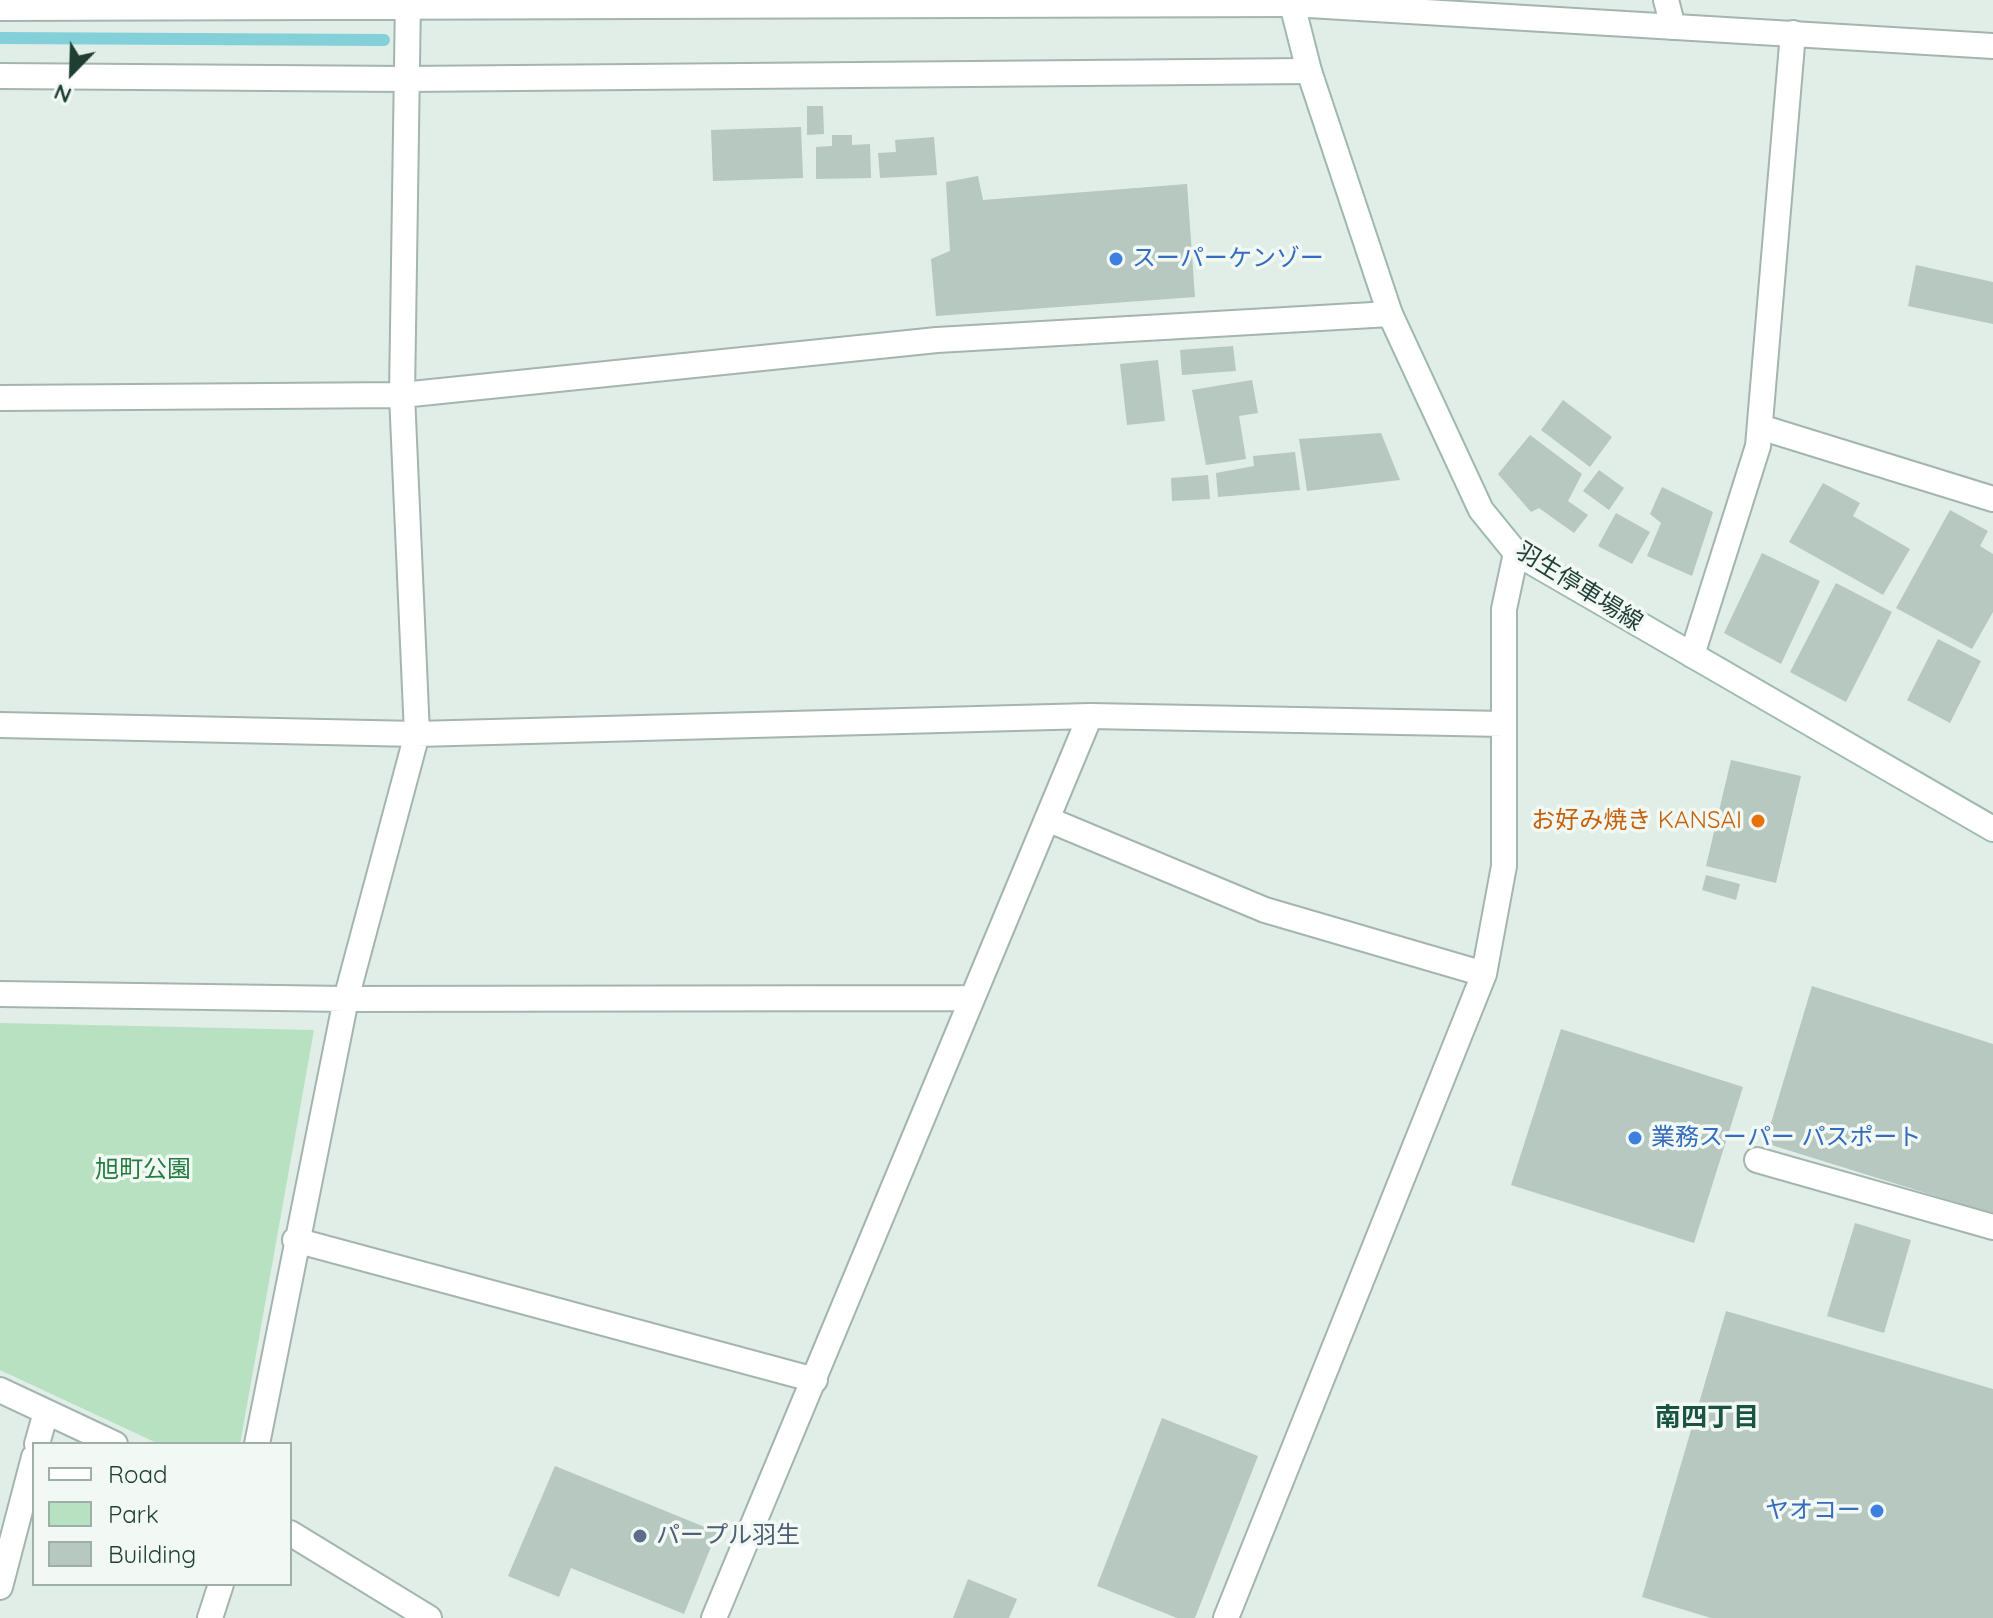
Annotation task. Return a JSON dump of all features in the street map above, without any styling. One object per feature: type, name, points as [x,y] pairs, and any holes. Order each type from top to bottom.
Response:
[{"type":"street","points":[[1666,0],[1673,27]]},
{"type":"street","points":[[0,8],[407,3],[1292,2],[1993,46]]},
{"type":"street","name":"羽生停車場線","points":[[1292,2],[1309,71],[1390,314],[1481,510],[1516,553],[1993,829]]},
{"type":"street","points":[[257,1442],[295,1240],[346,999],[417,734],[402,395],[407,3]]},
{"type":"street","points":[[1692,655],[1758,446],[1793,33]]},
{"type":"street","points":[[0,76],[406,79],[1309,71]]},
{"type":"street","points":[[0,398],[402,395],[937,340],[1390,314]]},
{"type":"street","points":[[1760,427],[1993,499]]},
{"type":"street","points":[[1226,1618],[1484,974],[1504,866],[1504,609],[1516,553]]},
{"type":"street","points":[[0,725],[417,734],[1090,716],[1504,724]]},
{"type":"street","points":[[714,1618],[1090,716]]},
{"type":"street","points":[[1047,819],[1265,910],[1484,974]]},
{"type":"street","points":[[0,994],[346,999],[972,998]]},
{"type":"street","points":[[1757,1160],[1993,1227]]},
{"type":"street","points":[[295,1240],[815,1380]]},
{"type":"street","points":[[0,1390],[111,1442]]},
{"type":"street","points":[[38,1442],[46,1412]]},
{"type":"street","points":[[0,1587],[32,1465]]},
{"type":"street","points":[[292,1534],[429,1618]]},
{"type":"street","points":[[210,1618],[220,1586]]},
{"type":"green space","name":"旭町公園","points":[[0,1023],[314,1030],[240,1442],[155,1442],[0,1370]]},
{"type":"building","points":[[807,106],[823,106],[824,134],[807,135]]},
{"type":"building","points":[[801,127],[803,178],[713,181],[711,130]]},
{"type":"building","points":[[832,135],[852,135],[852,145],[870,144],[871,178],[816,179],[816,147],[832,146]]},
{"type":"building","points":[[934,137],[937,175],[880,178],[878,153],[896,152],[895,140]]},
{"type":"building","points":[[978,176],[983,200],[1187,184],[1195,297],[936,316],[931,259],[950,251],[946,182]]},
{"type":"building","points":[[1916,265],[1993,282],[1993,324],[1908,306]]},
{"type":"building","points":[[1233,346],[1236,371],[1182,375],[1180,350]]},
{"type":"building","points":[[1158,360],[1165,421],[1127,425],[1120,364]]},
{"type":"building","points":[[1252,380],[1258,413],[1239,416],[1246,459],[1206,465],[1192,390]]},
{"type":"building","points":[[1563,400],[1612,437],[1590,467],[1541,430]]},
{"type":"building","points":[[1381,433],[1400,480],[1307,491],[1299,439]]},
{"type":"building","points":[[1530,435],[1582,474],[1568,501],[1588,515],[1574,533],[1539,508],[1531,512],[1498,474]]},
{"type":"building","points":[[1295,452],[1300,490],[1218,497],[1216,473],[1254,466],[1253,456]]},
{"type":"building","points":[[1599,470],[1624,488],[1609,510],[1583,491]]},
{"type":"building","points":[[1208,475],[1210,499],[1172,501],[1171,478]]},
{"type":"building","points":[[1823,483],[1860,503],[1853,516],[1910,549],[1883,595],[1789,542]]},
{"type":"building","points":[[1662,487],[1713,512],[1692,576],[1647,556],[1661,523],[1650,514]]},
{"type":"building","points":[[1950,510],[1988,531],[1980,546],[1993,554],[1993,612],[1972,649],[1896,608]]},
{"type":"building","points":[[1616,513],[1650,532],[1632,564],[1598,546]]},
{"type":"building","points":[[1762,553],[1820,581],[1781,664],[1724,633]]},
{"type":"building","points":[[1836,583],[1892,612],[1846,702],[1790,672]]},
{"type":"building","points":[[1938,639],[1981,661],[1950,723],[1907,700]]},
{"type":"building","points":[[1731,760],[1801,776],[1776,883],[1706,866]]},
{"type":"building","points":[[1706,875],[1740,884],[1736,900],[1702,890]]},
{"type":"building","points":[[1812,986],[1993,1044],[1993,1214],[1765,1143]]},
{"type":"building","points":[[1561,1029],[1743,1087],[1694,1243],[1511,1185]]},
{"type":"building","points":[[1855,1223],[1911,1240],[1884,1333],[1827,1316]]},
{"type":"building","points":[[1726,1311],[1993,1389],[1993,1618],[1711,1618],[1642,1597]]},
{"type":"building","points":[[1162,1418],[1258,1456],[1195,1618],[1177,1618],[1097,1586]]},
{"type":"building","points":[[555,1466],[717,1532],[684,1614],[571,1568],[559,1597],[508,1576]]},
{"type":"building","points":[[968,1579],[1017,1599],[1009,1618],[953,1618]]},
{"type":"waterway","points":[[0,38],[384,40]]},
{"type":"place","name":"スーパーケンゾー","points":[[1116,259]]},
{"type":"place","name":"お好み焼き KANSAI","points":[[1758,821]]},
{"type":"place","name":"業務スーパー パスポート","points":[[1635,1138]]},
{"type":"place","name":"ヤオコー","points":[[1877,1511]]},
{"type":"place","name":"パープル羽生","points":[[640,1536]]},
{"type":"district","name":"南四丁目","points":[[1707,1418]]}]
